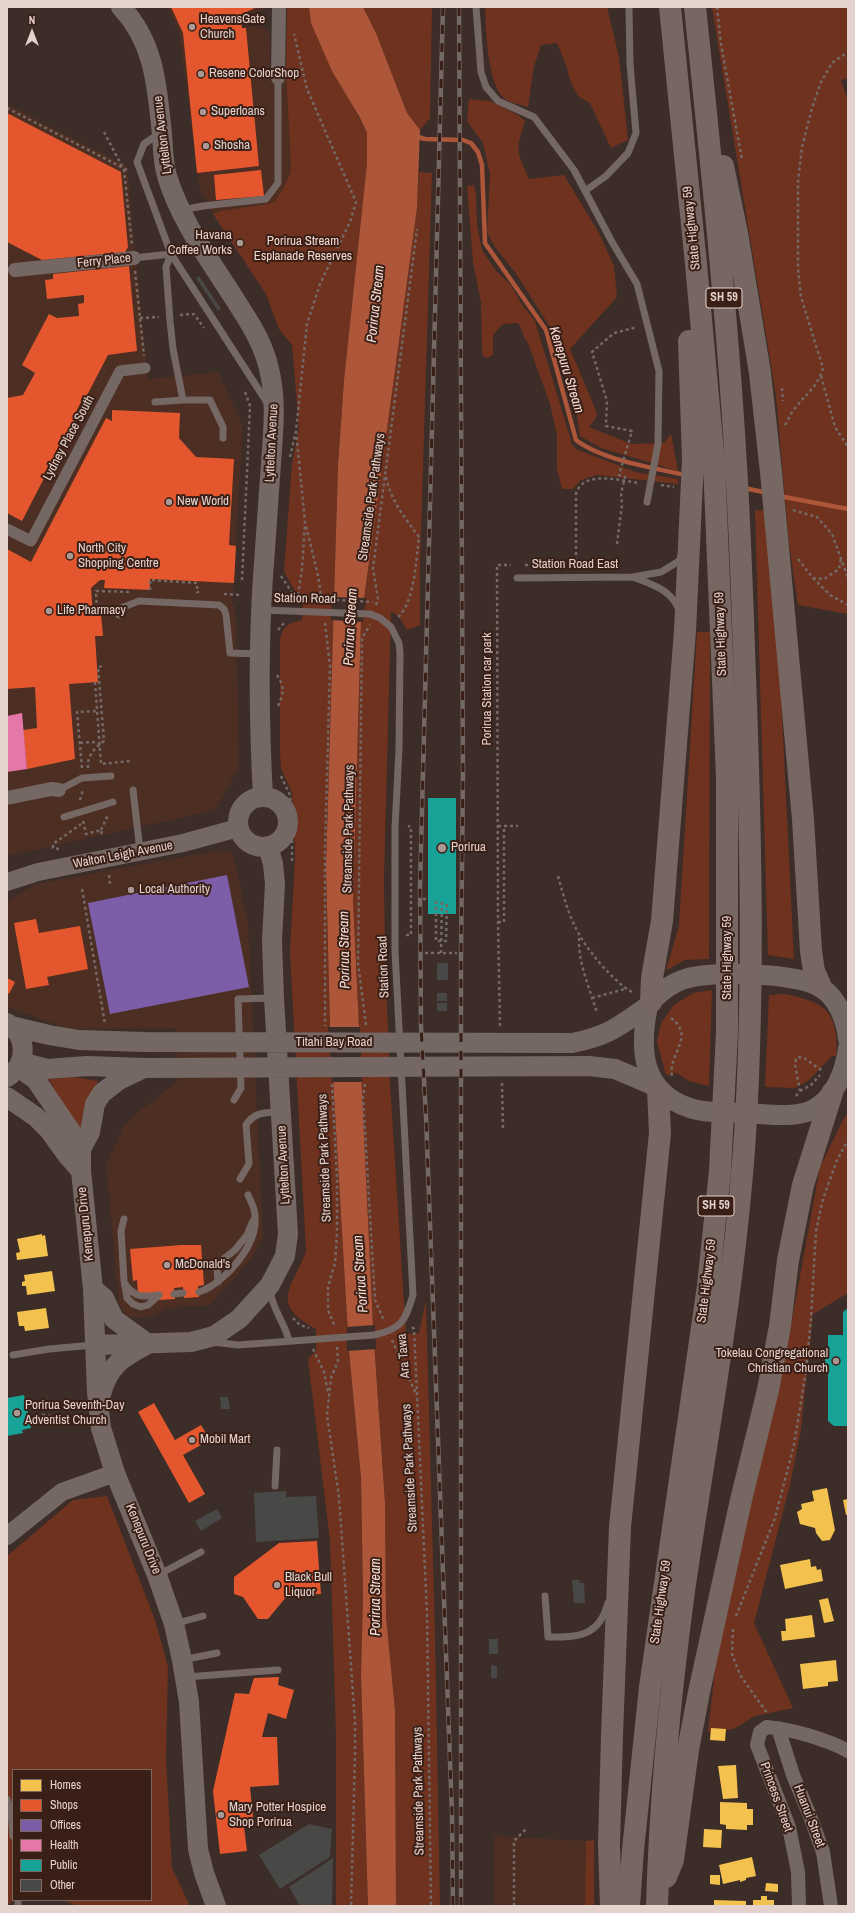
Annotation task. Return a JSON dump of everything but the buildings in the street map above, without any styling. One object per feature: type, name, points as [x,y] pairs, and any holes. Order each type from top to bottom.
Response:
[{"type":"main road","name":"Lyttelton Avenue","points":[[121,7],[139,29],[146,43],[152,64],[157,89],[165,170],[172,193],[197,240],[252,327],[264,352],[273,384],[275,416],[261,610],[260,654],[263,797]]},
{"type":"main road","points":[[611,1906],[610,1844],[612,1735],[620,1527],[660,1133],[662,1085],[644,1055],[643,1045],[650,1004],[652,978],[662,921],[685,631],[688,542],[692,497],[703,461],[682,131],[670,7]]},
{"type":"main road","name":"State Highway 59","points":[[657,1902],[662,1809],[680,1633],[724,1329],[736,1233],[745,1132],[750,1044],[751,932],[749,791],[737,468],[725,313],[695,7]]},
{"type":"main road","points":[[708,129],[719,149],[737,233],[760,373],[776,518],[803,819],[811,951],[814,970],[835,998],[843,1016],[848,1039]]},
{"type":"main road","name":"State Highway 59","points":[[629,1906],[633,1850],[650,1687],[708,1286],[720,1171],[727,1032],[727,777],[716,502],[703,461]]},
{"type":"main road","points":[[263,797],[272,798],[280,804],[286,812],[288,822],[286,831],[280,839],[268,846],[257,846],[247,841],[240,833],[238,828],[238,816],[243,806],[252,799],[263,797]]},
{"type":"main road","name":"Lyttelton Avenue","points":[[96,1345],[191,1342],[214,1336],[239,1319],[270,1284],[282,1262],[288,1242],[274,998],[272,940],[275,884],[273,864],[268,846]]},
{"type":"main road","name":"Titahi Bay Road","points":[[9,1025],[49,1035],[79,1040],[145,1042],[572,1043],[604,1035],[618,1027],[650,1004],[662,992],[684,979],[708,975],[771,975],[799,978],[835,998]]},
{"type":"main road","points":[[9,1025],[20,1038],[23,1054],[15,1069]]},
{"type":"main road","points":[[657,1902],[673,1860],[688,1750],[699,1692],[740,1500],[768,1390],[780,1326],[788,1260],[803,1185],[832,1080],[847,1058],[848,1048]]},
{"type":"main road","name":"Titahi Bay Road","points":[[15,1069],[46,1069],[87,1066],[145,1068],[589,1066],[615,1069],[662,1085],[680,1104],[704,1111],[767,1114],[791,1114],[814,1109],[832,1080]]},
{"type":"main road","points":[[81,1149],[90,1132],[95,1104],[102,1093],[119,1080],[145,1068]]},
{"type":"main road","name":"Kenepuru Drive","points":[[15,1069],[36,1080],[74,1136],[81,1149],[81,1171],[93,1289],[96,1345],[92,1413],[101,1428],[115,1473],[157,1575],[174,1624],[184,1668],[190,1715],[198,1849],[204,1873],[216,1906]]},
{"type":"main road","name":"Kenepuru Drive","points":[[7,1097],[36,1117],[50,1130],[67,1156],[81,1171]]},
{"type":"main road","points":[[92,1413],[113,1366],[117,1362],[148,1344],[114,1319],[104,1298],[93,1289]]},
{"type":"street","points":[[278,78],[279,7]]},
{"type":"street","name":"Ferry Place","points":[[11,270],[134,258]]},
{"type":"street","name":"Lydney Place South","points":[[7,529],[31,541],[120,371],[146,368]]},
{"type":"street","points":[[7,798],[51,789],[59,790]]},
{"type":"street","name":"Walton Leigh Avenue","points":[[7,882],[38,872],[183,843],[238,828]]},
{"type":"street","points":[[7,1536],[51,1499],[62,1492],[115,1473]]},
{"type":"street","name":"Princess Street","points":[[778,1728],[766,1727],[760,1732],[757,1745],[789,1827],[798,1872],[799,1906]]},
{"type":"street","points":[[778,1728],[837,1745],[848,1751]]},
{"type":"street","name":"Huanui Street","points":[[778,1728],[793,1775],[823,1852],[831,1906]]},
{"type":"lane","points":[[476,7],[481,72],[486,88],[498,101],[534,118],[574,170],[612,242],[637,284],[659,371],[658,444],[647,502]]},
{"type":"lane","points":[[585,191],[606,176],[628,153],[636,133],[630,64],[629,7]]},
{"type":"lane","points":[[181,210],[203,206],[266,200],[278,183],[278,78]]},
{"type":"lane","points":[[161,132],[144,144],[137,162],[171,254],[275,416]]},
{"type":"lane","name":"Ferry Place","points":[[134,258],[171,254],[197,240]]},
{"type":"lane","points":[[171,254],[166,267],[170,316],[173,349],[183,400]]},
{"type":"lane","points":[[155,402],[210,400],[224,427],[223,438]]},
{"type":"lane","name":"Station Road East","points":[[517,578],[633,577],[660,572],[678,561],[688,542]]},
{"type":"lane","name":"Station Road East","points":[[633,577],[663,589],[672,598],[678,607],[685,631]]},
{"type":"lane","points":[[119,615],[121,608],[139,601],[219,605],[224,609],[226,615],[230,653],[260,654]]},
{"type":"lane","name":"Station Road","points":[[203,1340],[238,1344],[374,1336],[399,1327],[405,1319],[413,1295],[395,951],[395,828],[399,749],[399,643],[392,627],[386,622],[370,614],[297,610],[261,610]]},
{"type":"lane","points":[[59,790],[82,778],[112,776]]},
{"type":"lane","points":[[133,790],[140,852]]},
{"type":"lane","points":[[64,817],[113,802]]},
{"type":"lane","points":[[234,1100],[241,1088],[238,999],[274,998]]},
{"type":"lane","points":[[240,1179],[249,1164],[246,1125],[253,1116],[258,1113],[281,1112]]},
{"type":"lane","points":[[199,1292],[218,1282],[249,1247],[254,1231],[255,1215],[248,1195]]},
{"type":"lane","points":[[218,1282],[217,1268],[221,1261],[235,1250],[247,1235],[255,1215]]},
{"type":"lane","points":[[124,1219],[121,1231],[124,1281],[128,1298],[133,1304],[141,1307],[148,1305],[159,1295]]},
{"type":"lane","points":[[270,1284],[271,1299],[286,1329],[289,1341]]},
{"type":"lane","points":[[174,1294],[183,1293]]},
{"type":"lane","points":[[14,1355],[49,1349],[96,1345]]},
{"type":"lane","points":[[275,1486],[278,1450]]},
{"type":"lane","points":[[545,1596],[548,1637],[573,1637],[587,1634],[597,1625],[606,1612],[612,1588],[620,1527]]},
{"type":"lane","points":[[157,1575],[201,1552]]},
{"type":"lane","points":[[174,1624],[203,1616]]},
{"type":"lane","points":[[184,1668],[217,1653]]},
{"type":"lane","points":[[184,1668],[278,1670]]},
{"type":"lane","points":[[7,1799],[11,1813],[12,1824]]},
{"type":"path","points":[[293,26],[306,85],[356,202],[350,222],[320,284],[307,324],[296,431],[305,522],[318,574],[323,609]]},
{"type":"path","points":[[783,428],[793,410],[812,391],[821,376],[823,368],[822,361],[800,297],[798,269],[798,181],[804,139],[821,82],[832,63],[848,52]]},
{"type":"path","points":[[7,108],[124,170]]},
{"type":"path","points":[[104,132],[124,170],[146,368]]},
{"type":"path","name":"Streamside Park Pathways","points":[[376,606],[378,599],[372,568],[417,230]]},
{"type":"path","points":[[194,314],[207,333]]},
{"type":"path","points":[[617,544],[622,505],[621,493],[625,477],[619,476],[632,432],[606,426],[607,401],[592,352],[614,333],[648,325]]},
{"type":"path","points":[[821,376],[835,427],[848,447]]},
{"type":"path","points":[[242,384],[250,406],[242,580]]},
{"type":"path","points":[[385,475],[389,490],[396,505],[419,537],[413,583],[408,602],[398,618]]},
{"type":"path","points":[[297,597],[302,570],[305,522]]},
{"type":"path","points":[[796,556],[813,578],[830,596],[848,605]]},
{"type":"path","points":[[813,578],[824,579],[833,575],[839,569],[841,558],[848,578]]},
{"type":"path","points":[[563,565],[576,564]]},
{"type":"path","name":"Porirua Station car park","points":[[498,826],[497,566],[511,565]]},
{"type":"path","points":[[525,565],[548,565]]},
{"type":"path","points":[[279,573],[292,594],[305,599]]},
{"type":"path","points":[[224,594],[241,595]]},
{"type":"path","name":"Streamside Park Pathways","points":[[324,617],[330,666],[325,850],[326,1032]]},
{"type":"path","name":"Streamside Park Pathways","points":[[366,1026],[358,963],[358,947],[362,638],[369,628],[371,621]]},
{"type":"path","points":[[88,770],[91,752],[104,741],[98,667],[104,666]]},
{"type":"path","points":[[95,682],[102,764],[130,761]]},
{"type":"path","points":[[82,772],[77,712],[98,711]]},
{"type":"path","points":[[80,743],[94,742],[100,744]]},
{"type":"path","points":[[78,804],[82,788]]},
{"type":"path","points":[[102,837],[101,830],[110,812]]},
{"type":"path","points":[[82,819],[86,834],[101,830]]},
{"type":"path","points":[[59,849],[53,848],[53,844],[83,823]]},
{"type":"path","points":[[406,935],[411,935],[411,827],[408,826]]},
{"type":"path","points":[[500,1030],[498,826],[518,826]]},
{"type":"path","points":[[498,922],[504,922],[504,826]]},
{"type":"path","points":[[108,873],[110,884]]},
{"type":"path","points":[[558,876],[568,914],[579,937],[608,972],[626,989],[632,992]]},
{"type":"path","points":[[82,889],[105,1029]]},
{"type":"path","points":[[423,899],[428,899]]},
{"type":"path","points":[[441,953],[442,899]]},
{"type":"path","points":[[436,901],[436,941],[446,941],[447,901]]},
{"type":"path","points":[[579,937],[579,948],[597,1013]]},
{"type":"path","points":[[425,953],[457,953]]},
{"type":"path","points":[[592,998],[626,989]]},
{"type":"path","points":[[662,1085],[672,1069],[682,1032],[679,1024],[671,1018]]},
{"type":"path","points":[[800,1090],[794,1062],[798,1057],[804,1058],[832,1080]]},
{"type":"path","points":[[501,1076],[502,1130]]},
{"type":"path","points":[[365,1079],[363,1097],[375,1300],[387,1328]]},
{"type":"path","points":[[794,1098],[800,1090],[811,1085],[832,1080]]},
{"type":"path","name":"Streamside Park Pathways","points":[[332,1082],[338,1178],[335,1263],[328,1287],[328,1310],[336,1327],[336,1334]]},
{"type":"path","points":[[778,1728],[740,1675],[732,1654],[734,1622],[775,1518],[794,1445],[807,1364],[816,1231],[823,1199],[837,1160],[848,1140]]},
{"type":"path","name":"Ara Tawa","points":[[405,1330],[410,1325],[414,1329],[417,1396]]},
{"type":"path","name":"Streamside Park Pathways","points":[[390,1335],[417,1396],[427,1614],[431,1906]]},
{"type":"path","points":[[336,1340],[338,1361],[331,1378],[327,1415],[339,1497],[355,1722],[356,1755],[351,1906]]},
{"type":"path","points":[[312,1348],[324,1372],[329,1396]]},
{"type":"path","points":[[42,1415],[92,1413]]},
{"type":"path","points":[[514,1906],[514,1841],[526,1829]]},
{"type":"shaded area","points":[[168,7],[269,7],[258,12],[241,15],[242,27],[259,26],[267,30],[270,34],[270,81],[286,80],[291,168],[290,174],[283,189],[275,201],[268,204],[220,211],[213,214],[200,189],[179,32]]},
{"type":"shaded area","points":[[7,104],[127,166],[148,379],[218,372],[243,425],[232,603],[235,607],[239,766],[216,810],[7,856]]},
{"type":"shaded area","points":[[215,851],[225,851],[233,854],[248,922],[263,1237],[252,1258],[210,1305],[167,1308],[155,1315],[140,1318],[127,1316],[119,1305],[106,1164],[124,1126],[133,1116],[177,1082],[176,1028],[69,1029],[7,1007],[7,901],[36,884]]},
{"type":"shaded area","points":[[494,1836],[586,1841],[585,1906],[494,1906]]},
{"type":"green space","name":"Porirua Stream Esplanade Reserves","points":[[287,7],[309,7],[311,23],[367,133],[367,163],[344,380],[338,465],[326,867],[330,1027],[349,1351],[361,1478],[363,1596],[361,1674],[368,1906],[336,1906],[336,1734],[330,1540],[308,1359],[316,1351],[316,1329],[301,1320],[292,1311],[288,1303],[288,1294],[291,1285],[306,1251],[290,952],[295,859],[294,819],[292,793],[281,768],[280,752],[280,640],[283,631],[287,626],[302,620],[303,597],[295,591],[284,572],[292,463],[299,428],[292,345],[279,329],[266,294],[213,214],[220,211],[268,204],[275,201],[290,174],[291,168],[286,73]]},
{"type":"green space","points":[[363,7],[432,7],[430,118],[420,130],[407,113],[376,33]]},
{"type":"green space","points":[[485,7],[607,7],[619,57],[628,140],[611,148],[590,103],[578,96],[571,83],[566,65],[557,43],[541,45],[534,66],[528,107],[505,99],[499,92],[494,82],[491,70],[487,42]]},
{"type":"green space","points":[[712,7],[848,7],[848,78],[841,80],[848,101],[848,614],[798,605],[789,544],[776,396]]},
{"type":"green space","points":[[469,99],[490,101],[518,115],[525,121],[520,139],[519,151],[529,179],[564,175],[599,233],[614,266],[617,297],[570,349],[597,413],[596,418],[589,427],[631,444],[664,443],[671,434],[678,471],[601,448],[580,436],[574,398],[550,327],[515,272],[495,247],[487,232],[490,174],[483,143],[467,121]]},
{"type":"green space","points":[[419,172],[432,173],[420,566],[420,625],[407,630],[399,617],[391,611],[384,879],[385,955],[390,1082],[406,1334],[419,1333],[426,1300],[435,1634],[440,1906],[396,1906],[395,1709],[386,1617],[385,1503],[373,1326],[353,900],[361,621],[417,208]]},
{"type":"green space","points":[[474,185],[476,194],[477,225],[482,250],[496,271],[510,284],[521,303],[535,321],[572,444],[576,449],[635,472],[678,479],[678,484],[597,475],[581,480],[573,489],[562,489],[557,469],[557,436],[550,404],[528,343],[518,323],[503,324],[493,335],[493,355],[487,358],[482,355],[481,302],[473,262],[467,186]]},
{"type":"green space","points":[[755,510],[772,511],[794,959],[768,955]]},
{"type":"green space","points":[[697,632],[710,632],[709,959],[685,960],[666,970],[679,926]]},
{"type":"green space","points":[[712,990],[709,1086],[689,1081],[677,1073],[666,1075],[657,1042],[661,1023],[674,1005],[693,993]]},
{"type":"green space","points":[[784,994],[809,1000],[827,1011],[835,1030],[837,1044],[836,1056],[832,1056],[808,1081],[795,1088],[765,1087],[769,995]]},
{"type":"green space","points":[[74,1077],[98,1081],[85,1106],[80,1133],[49,1080]]},
{"type":"green space","points":[[848,1113],[848,1293],[813,1314],[801,1429],[790,1485],[754,1623],[793,1708],[755,1716],[734,1729],[708,1732],[717,1652],[751,1498],[783,1369],[820,1167],[843,1120]]},
{"type":"green space","points":[[107,1496],[155,1620],[168,1667],[166,1759],[172,1868],[190,1906],[77,1906],[65,1901],[152,1901],[152,1769],[12,1769],[12,1901],[7,1906],[7,1556],[73,1500]]},
{"type":"green space","points":[[594,1840],[594,1906],[585,1906],[586,1841]]},
{"type":"water","name":"Porirua Stream","points":[[309,7],[363,7],[376,33],[407,113],[420,130],[417,208],[361,621],[353,900],[373,1326],[385,1503],[386,1617],[395,1709],[396,1906],[368,1906],[361,1674],[363,1596],[361,1478],[349,1351],[330,1027],[326,867],[338,465],[344,380],[367,163],[367,133],[359,116],[332,71],[311,23]]},
{"type":"pier","points":[[332,597],[366,598],[363,622],[331,620]]},
{"type":"pier","points":[[328,1027],[360,1027],[362,1082],[332,1082]]},
{"type":"pier","points":[[375,1325],[376,1349],[347,1351],[347,1327]]},
{"type":"waterway","name":"Kenepuru Stream","points":[[415,136],[425,139],[463,140],[471,143],[478,152],[482,165],[485,243],[546,330],[576,440],[587,447],[614,458],[686,475]]},
{"type":"waterway","name":"Kenepuru Stream","points":[[744,488],[768,493]]},
{"type":"waterway","name":"Kenepuru Stream","points":[[779,496],[848,509]]},
{"type":"railway","points":[[443,7],[420,887],[421,1026],[426,1117],[452,1814],[453,1906]]},
{"type":"railway","points":[[459,7],[463,775],[461,956],[461,1906]]},
{"type":"place","name":"HeavensGate Church","points":[[192,27]]},
{"type":"place","name":"Resene ColorShop","points":[[201,74]]},
{"type":"place","name":"Superloans","points":[[203,112]]},
{"type":"place","name":"Shosha","points":[[206,146]]},
{"type":"place","name":"Havana Coffee Works","points":[[240,243]]},
{"type":"place","name":"New World","points":[[169,502]]},
{"type":"place","name":"North City Shopping Centre","points":[[70,556]]},
{"type":"place","name":"Life Pharmacy","points":[[49,611]]},
{"type":"place","name":"Porirua","points":[[442,848]]},
{"type":"place","name":"Local Authority","points":[[131,890]]},
{"type":"place","name":"McDonald's","points":[[167,1265]]},
{"type":"place","name":"Tokelau Congregational Christian Church","points":[[836,1361]]},
{"type":"place","name":"Porirua Seventh-Day Adventist Church","points":[[17,1413]]},
{"type":"place","name":"Mobil Mart","points":[[192,1440]]},
{"type":"place","name":"Black Bull Liquor","points":[[277,1585]]},
{"type":"place","name":"Mary Potter Hospice Shop Porirua","points":[[221,1815]]}]
